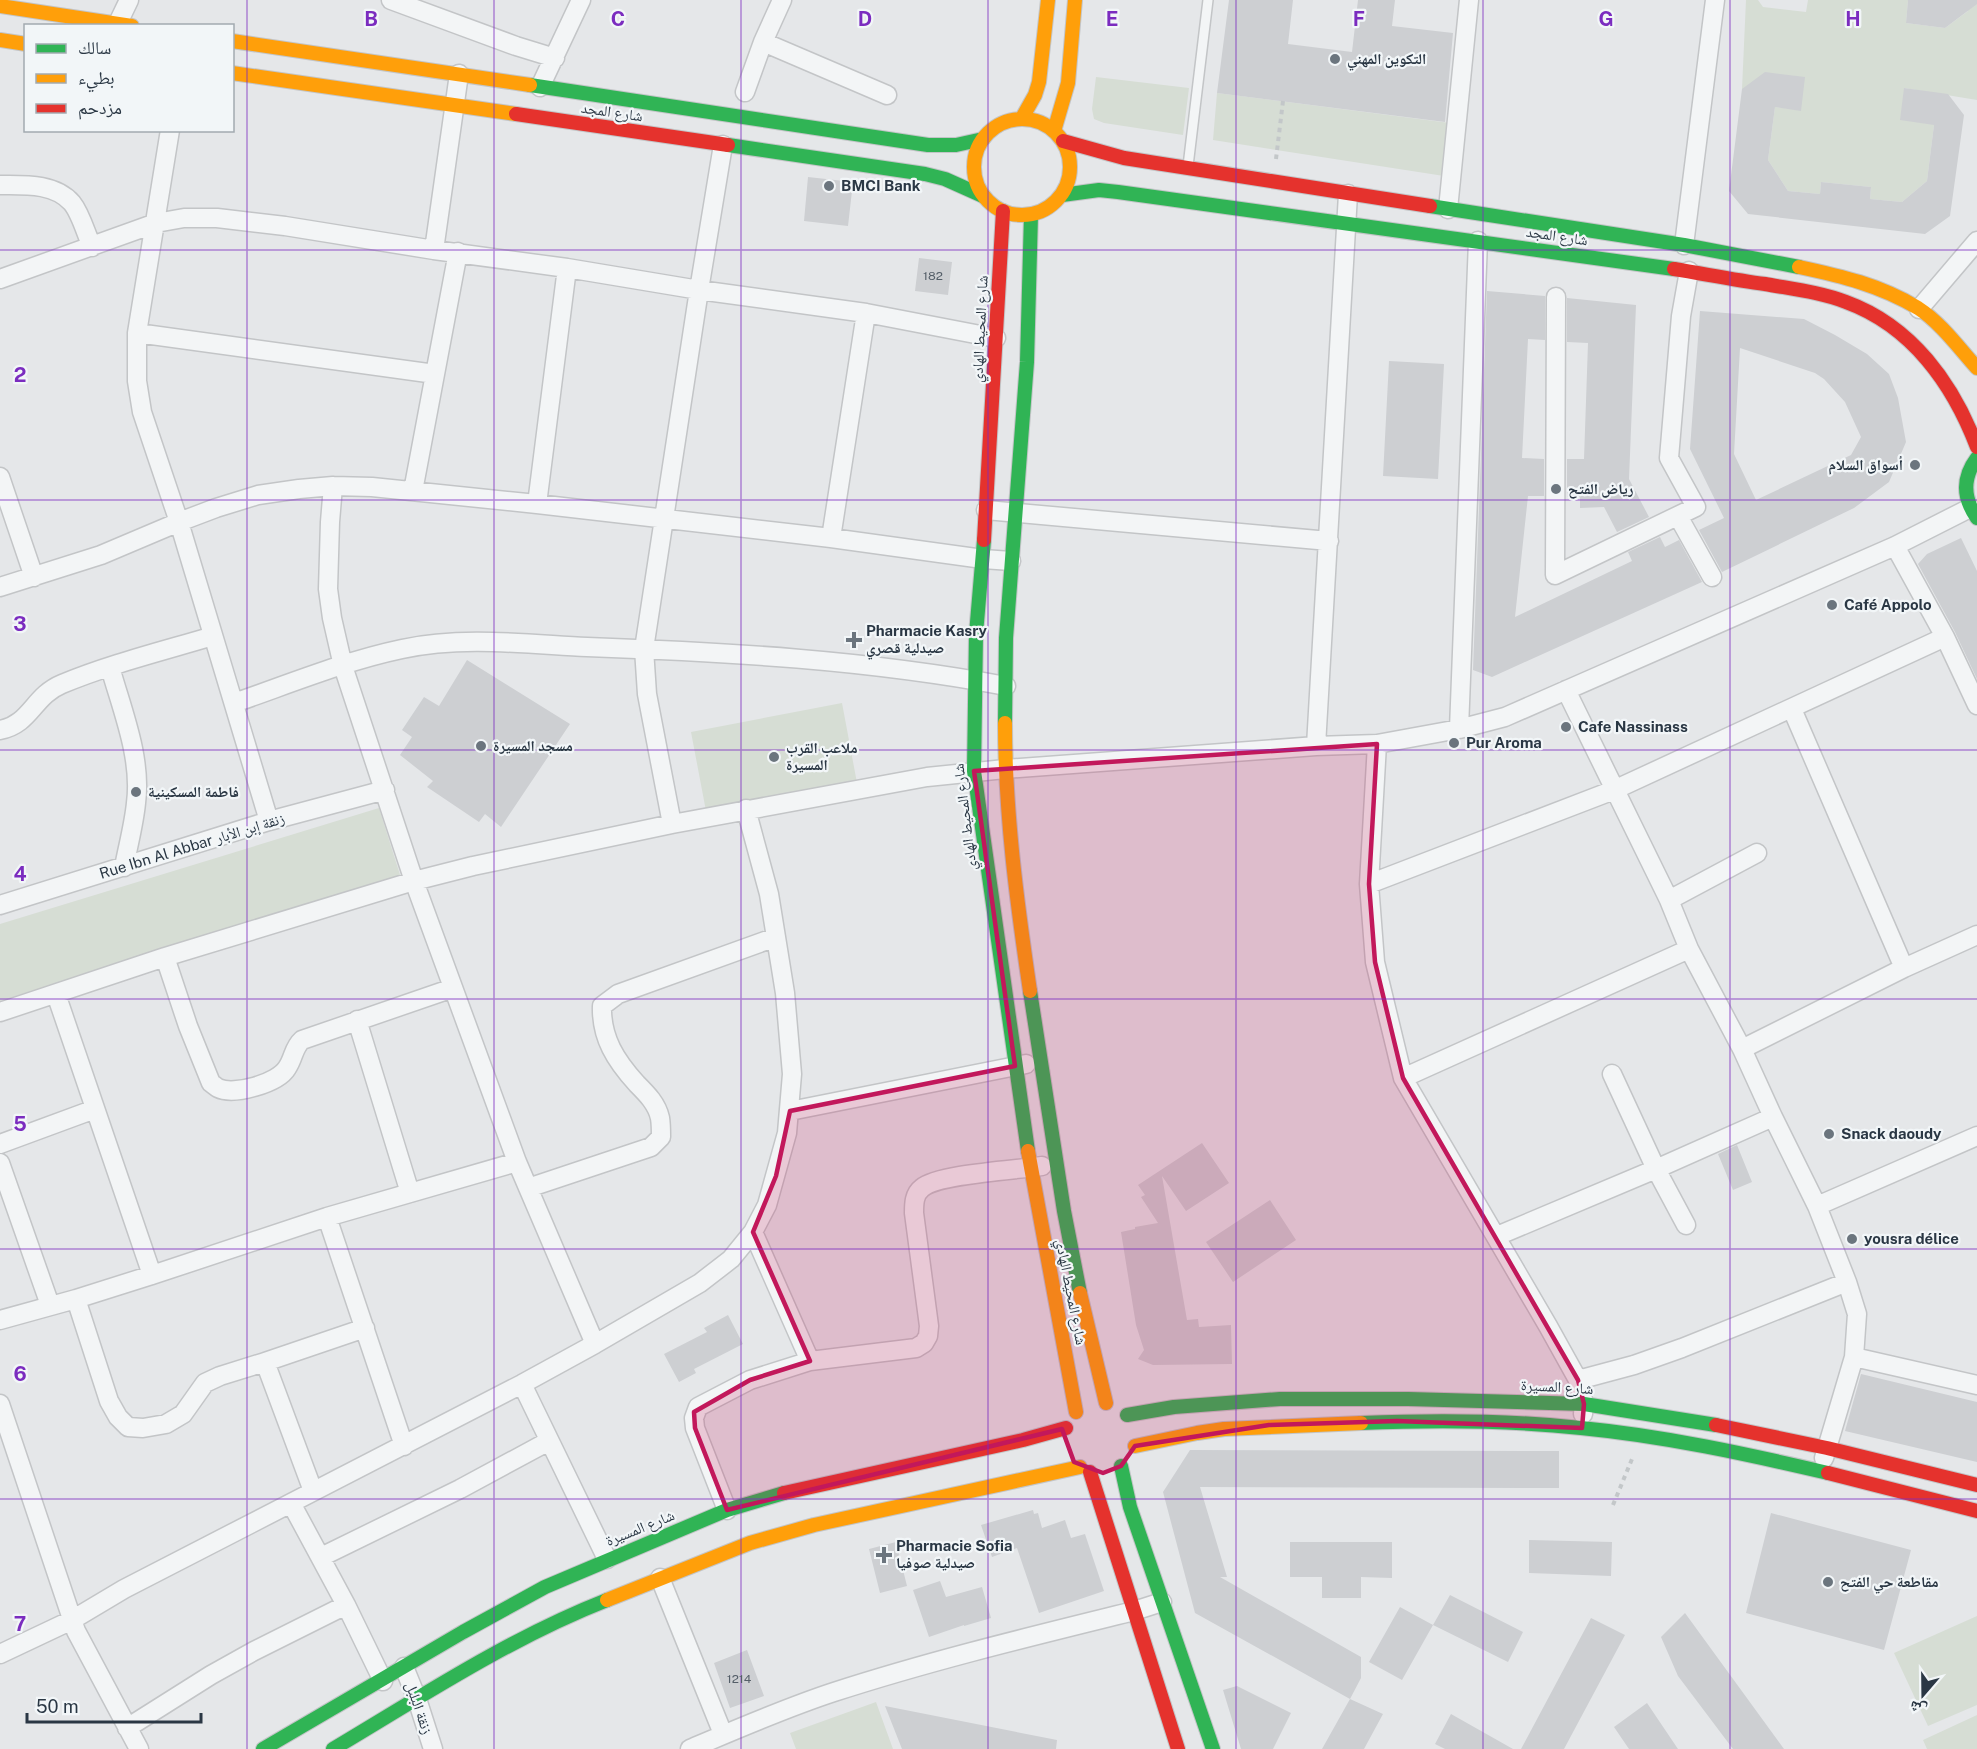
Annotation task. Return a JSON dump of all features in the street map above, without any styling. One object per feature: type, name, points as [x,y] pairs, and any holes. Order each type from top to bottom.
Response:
[{"type":"street","points":[[0,6],[125,24],[129,0]]},
{"type":"street","points":[[391,0],[507,43],[555,58]]},
{"type":"street","points":[[540,87],[582,0]]},
{"type":"street","points":[[745,92],[763,42],[782,0]]},
{"type":"street","points":[[1022,118],[1035,95],[1039,82],[1048,0]]},
{"type":"street","points":[[1058,136],[1070,75],[1075,0]]},
{"type":"street","points":[[1448,209],[1469,0]]},
{"type":"street","points":[[1684,244],[1715,0]]},
{"type":"street","points":[[0,40],[24,44]]},
{"type":"street","name":"شارع المجد","points":[[234,40],[928,145],[947,147],[965,145],[983,139]]},
{"type":"street","points":[[763,42],[887,95]]},
{"type":"street","name":"شارع المجد","points":[[234,73],[925,174],[964,186],[983,196]]},
{"type":"street","points":[[434,250],[459,74]]},
{"type":"street","points":[[1022,118],[1040,123],[1058,136],[1069,156],[1070,172],[1062,195],[1053,204],[1043,211],[1017,215],[992,205],[983,196],[977,184],[974,168],[976,153],[983,139],[994,128],[1008,121],[1022,118]]},
{"type":"street","points":[[170,132],[137,333],[137,381],[142,412],[179,522],[270,821]]},
{"type":"street","name":"شارع المجد","points":[[1058,136],[1103,154],[1348,194],[1684,244],[1848,277],[1884,291],[1919,309],[1946,333],[1977,368]]},
{"type":"street","points":[[672,824],[647,694],[644,649],[723,145]]},
{"type":"street","points":[[0,185],[27,185],[63,195],[73,205],[92,247]]},
{"type":"street","name":"شارع المجد","points":[[1062,195],[1099,190],[1118,192],[1689,271],[1820,294],[1858,307],[1893,327],[1924,354],[1949,385],[1968,421],[1977,447]]},
{"type":"street","points":[[1316,746],[1348,194]]},
{"type":"street","name":"شارع المحيط الهادي","points":[[1003,211],[983,559],[976,634],[974,771],[1030,1168],[1076,1412]]},
{"type":"street","name":"شارع المحيط الهادي","points":[[1031,214],[1027,362],[1006,638],[1005,769],[1020,923],[1040,1061],[1082,1302],[1106,1403]]},
{"type":"street","points":[[0,279],[156,223],[184,218],[218,219],[285,226],[567,268],[866,314],[996,338]]},
{"type":"street","points":[[1919,309],[1977,241]]},
{"type":"street","points":[[1459,729],[1478,242]]},
{"type":"street","points":[[412,491],[458,252]]},
{"type":"street","points":[[537,504],[567,268]]},
{"type":"street","points":[[1556,297],[1555,575],[1696,507],[1669,458],[1681,316],[1689,271]]},
{"type":"street","points":[[831,538],[866,314]]},
{"type":"street","points":[[137,333],[435,374]]},
{"type":"street","points":[[0,1012],[165,957],[414,882],[473,866],[746,809],[927,777],[974,771],[1316,746],[1377,744],[1459,729],[1505,717],[1973,513],[1965,494],[1965,480],[1970,466],[1977,458]]},
{"type":"street","points":[[0,477],[34,577]]},
{"type":"street","points":[[333,486],[328,589],[332,618],[344,666],[414,882],[517,1162],[595,1344]]},
{"type":"street","points":[[0,587],[101,555],[179,522],[258,495],[333,486],[412,491],[537,504],[1011,561]]},
{"type":"street","points":[[986,510],[1329,541]]},
{"type":"street","points":[[1678,516],[1712,577]]},
{"type":"street","points":[[1895,546],[1945,637],[1977,705]]},
{"type":"street","points":[[0,730],[12,728],[22,721],[48,691],[62,684],[213,636]]},
{"type":"street","points":[[1369,884],[1614,790],[1945,637]]},
{"type":"street","points":[[234,703],[402,649],[442,643],[533,644],[787,658],[918,671],[1006,686]]},
{"type":"street","points":[[110,667],[133,753],[137,781],[136,803],[124,867]]},
{"type":"street","points":[[1566,690],[1668,900],[1689,949],[1742,1049],[1817,1206],[1847,1282],[1857,1314],[1854,1357],[1821,1471]]},
{"type":"street","points":[[1792,709],[1904,968]]},
{"type":"street","points":[[1377,744],[1369,884],[1375,962],[1403,1078],[1497,1236],[1578,1380],[1584,1404],[1582,1428]]},
{"type":"street","name":"Rue Ibn Al Abbar زنقة إبن الأبار","points":[[0,904],[270,821],[385,790]]},
{"type":"street","points":[[0,1654],[72,1620],[124,1589],[522,1384],[700,1283],[731,1259],[753,1232],[767,1205],[787,1133],[792,1074],[786,993],[769,894],[746,809]]},
{"type":"street","points":[[1668,900],[1757,853]]},
{"type":"street","points":[[1742,1049],[1904,968],[1977,935]]},
{"type":"street","points":[[528,1188],[651,1147],[661,1137],[660,1117],[651,1098],[612,1053],[601,1021],[602,1006],[618,994],[776,937]]},
{"type":"street","points":[[1403,1078],[1689,949]]},
{"type":"street","points":[[165,957],[203,1066],[211,1083],[219,1089],[242,1090],[266,1083],[281,1075],[287,1068],[296,1045],[302,1040],[453,988]]},
{"type":"street","points":[[56,994],[152,1275]]},
{"type":"street","points":[[357,1020],[410,1193]]},
{"type":"street","points":[[790,1111],[1040,1061]]},
{"type":"street","points":[[1612,1074],[1656,1169],[1686,1225]]},
{"type":"street","points":[[0,1144],[95,1109]]},
{"type":"street","points":[[1497,1236],[1773,1117]]},
{"type":"street","points":[[1817,1206],[1977,1136]]},
{"type":"street","points":[[0,1320],[76,1299],[327,1217],[517,1162]]},
{"type":"street","points":[[0,1163],[50,1305]]},
{"type":"street","points":[[727,1510],[695,1428],[694,1412],[698,1407],[750,1380],[810,1361],[898,1351],[916,1348],[924,1343],[928,1336],[929,1326],[914,1213],[914,1198],[921,1188],[932,1182],[1057,1164]]},
{"type":"street","points":[[327,1217],[404,1446]]},
{"type":"street","points":[[753,1232],[810,1361]]},
{"type":"street","points":[[1578,1380],[1634,1365],[1682,1348],[1847,1282]]},
{"type":"street","points":[[76,1299],[109,1401],[118,1417],[128,1427],[143,1428],[166,1424],[183,1414],[205,1383],[365,1328]]},
{"type":"street","points":[[1854,1357],[1977,1385]]},
{"type":"street","points":[[265,1362],[313,1491]]},
{"type":"street","points":[[522,1384],[607,1560]]},
{"type":"street","name":"شارع المسيرة","points":[[1127,1415],[1200,1405],[1280,1399],[1408,1399],[1584,1404],[1690,1420],[1827,1448],[1977,1485]]},
{"type":"street","points":[[333,1749],[528,1636],[660,1578],[750,1543],[814,1525],[1101,1470],[1131,1454],[1135,1446],[1134,1430],[1127,1415],[1114,1406],[1106,1403],[1090,1404],[1076,1412],[1066,1428],[1065,1443]]},
{"type":"street","points":[[0,1404],[72,1620],[139,1749]]},
{"type":"street","points":[[1135,1446],[1199,1432],[1269,1425],[1397,1421],[1500,1423],[1582,1428],[1734,1451],[1977,1511]]},
{"type":"street","name":"شارع المسيرة","points":[[263,1749],[545,1587],[727,1510],[796,1490],[1023,1440],[1066,1428]]},
{"type":"street","points":[[321,1557],[460,1489],[549,1441]]},
{"type":"street","points":[[1070,1456],[1101,1470],[1130,1506],[1213,1749]]},
{"type":"street","points":[[1101,1470],[1134,1611],[1178,1749]]},
{"type":"street","points":[[291,1503],[383,1680]]},
{"type":"street","points":[[660,1578],[723,1734]]},
{"type":"street","points":[[690,1749],[723,1734],[832,1693],[940,1660],[1162,1602]]},
{"type":"street","points":[[127,1728],[211,1675],[346,1605]]},
{"type":"street","name":"زنقة البلبل","points":[[404,1667],[433,1749]]},
{"type":"lane","points":[[1188,168],[1208,0]]},
{"type":"path","points":[[1275,166],[1283,101]]},
{"type":"path","points":[[1613,1505],[1641,1437]]},
{"type":"highlighted area","points":[[1377,744],[1369,884],[1375,962],[1403,1078],[1578,1380],[1584,1404],[1582,1428],[1397,1421],[1269,1425],[1135,1446],[1121,1466],[1103,1473],[1074,1462],[1062,1429],[727,1510],[695,1428],[694,1412],[750,1380],[810,1361],[753,1232],[776,1176],[790,1111],[1015,1066],[974,771]]},
{"type":"shaded area","points":[[1746,0],[1758,0],[1763,7],[1806,12],[1808,0],[1908,0],[1906,23],[1945,28],[1968,11],[1969,0],[1977,0],[1977,100],[1904,88],[1934,125],[1927,181],[1902,202],[1870,199],[1871,187],[1821,182],[1820,194],[1788,191],[1768,160],[1775,107],[1801,110],[1742,89]]},
{"type":"shaded area","points":[[1096,77],[1189,88],[1183,135],[1104,123],[1094,119],[1092,109]]},
{"type":"shaded area","points":[[1217,93],[1450,123],[1444,176],[1213,140]]},
{"type":"shaded area","name":"ملاعب القرب المسيرة","points":[[842,703],[857,783],[706,811],[691,732]]},
{"type":"shaded area","points":[[379,808],[401,878],[0,1001],[0,924]]},
{"type":"shaded area","points":[[1977,1616],[1977,1705],[1928,1726],[1894,1653]]},
{"type":"shaded area","points":[[876,1702],[893,1749],[796,1749],[790,1733]]},
{"type":"shaded area","points":[[1977,1715],[1977,1749],[1927,1749],[1923,1740]]},
{"type":"building","name":"التكوين المهني","points":[[1229,0],[1293,0],[1288,44],[1352,52],[1358,0],[1395,0],[1392,26],[1453,33],[1445,122],[1217,93]]},
{"type":"building","points":[[1908,0],[1977,0],[1977,4],[1945,28],[1906,23]]},
{"type":"building","points":[[1765,72],[1805,77],[1801,111],[1775,107],[1768,160],[1788,191],[1820,194],[1821,182],[1871,187],[1870,199],[1902,202],[1927,181],[1934,125],[1900,120],[1904,88],[1948,94],[1964,115],[1950,216],[1925,234],[1748,214],[1729,191],[1742,89]]},
{"type":"building","points":[[808,177],[853,182],[848,226],[804,221]]},
{"type":"building","points":[[919,258],[952,262],[948,295],[915,291]]},
{"type":"building","points":[[1487,291],[1545,296],[1545,340],[1528,339],[1522,458],[1544,459],[1544,496],[1528,496],[1515,617],[1632,561],[1628,552],[1660,537],[1665,547],[1679,540],[1702,582],[1492,677],[1473,670]]},
{"type":"building","points":[[1567,298],[1636,305],[1629,479],[1649,517],[1617,532],[1604,507],[1580,508],[1580,497],[1567,497],[1567,459],[1584,459],[1588,343],[1567,342]]},
{"type":"building","points":[[1700,311],[1804,319],[1867,354],[1889,374],[1898,398],[1906,442],[1889,482],[1854,508],[1722,572],[1699,530],[1724,518],[1690,449]],"holes":[[[1740,348],[1815,373],[1824,379],[1845,402],[1861,437],[1851,455],[1756,500],[1734,454]]]},
{"type":"building","points":[[1389,361],[1444,364],[1438,479],[1383,476]]},
{"type":"building","points":[[1961,538],[1977,571],[1977,679],[1955,632],[1918,564],[1927,554]]},
{"type":"building","name":"مسجد المسيرة","points":[[467,660],[570,724],[501,827],[485,814],[479,822],[427,787],[433,781],[400,755],[412,737],[402,730],[424,697],[439,706]]},
{"type":"building","points":[[1202,1143],[1229,1183],[1186,1211],[1162,1176],[1187,1320],[1198,1319],[1199,1327],[1231,1325],[1232,1364],[1153,1365],[1138,1359],[1144,1350],[1136,1325],[1121,1232],[1158,1223],[1141,1197],[1145,1195],[1138,1185]]},
{"type":"building","points":[[1737,1145],[1752,1182],[1733,1190],[1718,1154]]},
{"type":"building","points":[[1270,1200],[1296,1240],[1233,1282],[1206,1242]]},
{"type":"building","points":[[728,1315],[743,1344],[694,1369],[696,1373],[679,1382],[664,1354],[707,1332],[704,1328]]},
{"type":"building","points":[[1861,1374],[1977,1402],[1977,1462],[1845,1431]]},
{"type":"building","points":[[1190,1450],[1559,1451],[1559,1488],[1200,1487],[1227,1577],[1220,1577],[1361,1657],[1361,1678],[1350,1699],[1195,1613],[1163,1492]]},
{"type":"building","points":[[1033,1510],[1034,1514],[1038,1513],[1042,1528],[1065,1520],[1071,1538],[1085,1534],[1104,1591],[1039,1613],[1017,1548],[992,1557],[981,1525]]},
{"type":"building","name":"مقاطعة حي الفتح","points":[[1771,1513],[1911,1550],[1884,1650],[1746,1613]]},
{"type":"building","points":[[1529,1540],[1612,1542],[1611,1576],[1529,1573]]},
{"type":"building","points":[[896,1542],[907,1586],[880,1593],[869,1549]]},
{"type":"building","points":[[1290,1542],[1392,1542],[1392,1578],[1361,1577],[1361,1598],[1322,1598],[1322,1577],[1290,1577]]},
{"type":"building","points":[[940,1581],[946,1597],[982,1587],[991,1618],[929,1637],[913,1590]]},
{"type":"building","points":[[1450,1595],[1523,1632],[1508,1662],[1433,1625]]},
{"type":"building","points":[[1400,1607],[1433,1625],[1402,1680],[1369,1662]]},
{"type":"building","points":[[1685,1613],[1784,1749],[1733,1749],[1678,1676],[1661,1637]]},
{"type":"building","points":[[1591,1618],[1625,1635],[1564,1749],[1521,1749]]},
{"type":"building","points":[[747,1650],[764,1696],[730,1708],[714,1663]]},
{"type":"building","points":[[1237,1686],[1291,1713],[1273,1749],[1241,1749],[1223,1690]]},
{"type":"building","points":[[1350,1699],[1383,1714],[1364,1749],[1322,1749]]},
{"type":"building","points":[[1647,1703],[1678,1749],[1629,1749],[1614,1727]]},
{"type":"building","points":[[885,1706],[1057,1740],[1056,1749],[902,1749]]},
{"type":"building","points":[[1451,1714],[1513,1749],[1445,1749],[1435,1744]]},
{"type":"traffic: fast","points":[[530,85],[928,145],[956,145],[983,139]]},
{"type":"traffic: fast","points":[[728,145],[925,174],[945,179],[983,196]]},
{"type":"traffic: fast","points":[[1062,195],[1099,190],[1118,192],[1674,269]]},
{"type":"traffic: fast","points":[[1430,206],[1684,245],[1799,267]]},
{"type":"traffic: fast","points":[[1005,723],[1006,638],[1027,362],[1031,215]]},
{"type":"traffic: fast","points":[[1977,458],[1969,473],[1966,488],[1969,503],[1977,518]]},
{"type":"traffic: fast","points":[[984,540],[976,634],[974,771],[1028,1151]]},
{"type":"traffic: fast","points":[[1030,991],[1064,1211],[1080,1293]]},
{"type":"traffic: fast","points":[[1127,1415],[1174,1407],[1280,1399],[1408,1399],[1584,1404],[1716,1425]]},
{"type":"traffic: fast","points":[[1361,1423],[1471,1421],[1581,1428],[1705,1446],[1828,1473]]},
{"type":"traffic: fast","points":[[1121,1466],[1130,1507],[1213,1749]]},
{"type":"traffic: fast","points":[[263,1749],[463,1632],[545,1587],[727,1510],[784,1493]]},
{"type":"traffic: fast","points":[[333,1749],[501,1650],[607,1600]]},
{"type":"traffic: slow","points":[[1022,118],[1035,95],[1039,82],[1048,0]]},
{"type":"traffic: slow","points":[[1054,131],[1068,83],[1075,0]]},
{"type":"traffic: slow","points":[[0,6],[119,24]]},
{"type":"traffic: slow","points":[[0,40],[24,44]]},
{"type":"traffic: slow","points":[[234,41],[530,85]]},
{"type":"traffic: slow","points":[[234,73],[516,114]]},
{"type":"traffic: slow","points":[[1022,119],[1040,123],[1056,133],[1066,149],[1070,167],[1066,185],[1056,201],[1040,211],[1022,215],[1004,211],[988,201],[978,185],[974,167],[978,149],[988,133],[1004,123],[1022,119]]},
{"type":"traffic: slow","points":[[1799,267],[1875,287],[1904,300],[1918,308],[1942,328],[1977,368]]},
{"type":"traffic: slow","points":[[1005,723],[1009,824],[1030,991]]},
{"type":"traffic: slow","points":[[1028,1151],[1076,1412]]},
{"type":"traffic: slow","points":[[1080,1293],[1106,1403]]},
{"type":"traffic: slow","points":[[1135,1446],[1224,1429],[1361,1423]]},
{"type":"traffic: slow","points":[[607,1600],[750,1543],[814,1525],[1080,1467]]},
{"type":"traffic: jam","points":[[516,114],[728,145]]},
{"type":"traffic: jam","points":[[1063,141],[1124,158],[1430,206]]},
{"type":"traffic: jam","points":[[984,540],[1003,211]]},
{"type":"traffic: jam","points":[[1674,269],[1816,293],[1846,302],[1870,313],[1891,326],[1927,360],[1956,401],[1977,447]]},
{"type":"traffic: jam","points":[[1716,1425],[1827,1448],[1977,1485]]},
{"type":"traffic: jam","points":[[784,1493],[1023,1440],[1066,1428]]},
{"type":"traffic: jam","points":[[1090,1472],[1178,1749]]},
{"type":"traffic: jam","points":[[1828,1473],[1977,1511]]},
{"type":"place","name":"التكوين المهني","points":[[1335,59]]},
{"type":"place","name":"BMCI Bank","points":[[829,186]]},
{"type":"place","name":"أسواق السلام","points":[[1915,465]]},
{"type":"place","name":"رياض الفتح","points":[[1556,489]]},
{"type":"place","name":"Café Appolo","points":[[1832,605]]},
{"type":"place","name":"Pharmacie Kasry صيدلية قصري","points":[[854,640]]},
{"type":"place","name":"Cafe Nassinass","points":[[1566,727]]},
{"type":"place","name":"Pur Aroma","points":[[1454,743]]},
{"type":"place","name":"مسجد المسيرة","points":[[481,746]]},
{"type":"place","name":"ملاعب القرب المسيرة","points":[[774,757]]},
{"type":"place","name":"فاطمة المسكينية","points":[[136,792]]},
{"type":"place","name":"Snack daoudy","points":[[1829,1134]]},
{"type":"place","name":"yousra délice","points":[[1852,1239]]},
{"type":"place","name":"Pharmacie Sofia صيدلية صوفيا","points":[[884,1555]]},
{"type":"place","name":"مقاطعة حي الفتح","points":[[1828,1582]]}]
